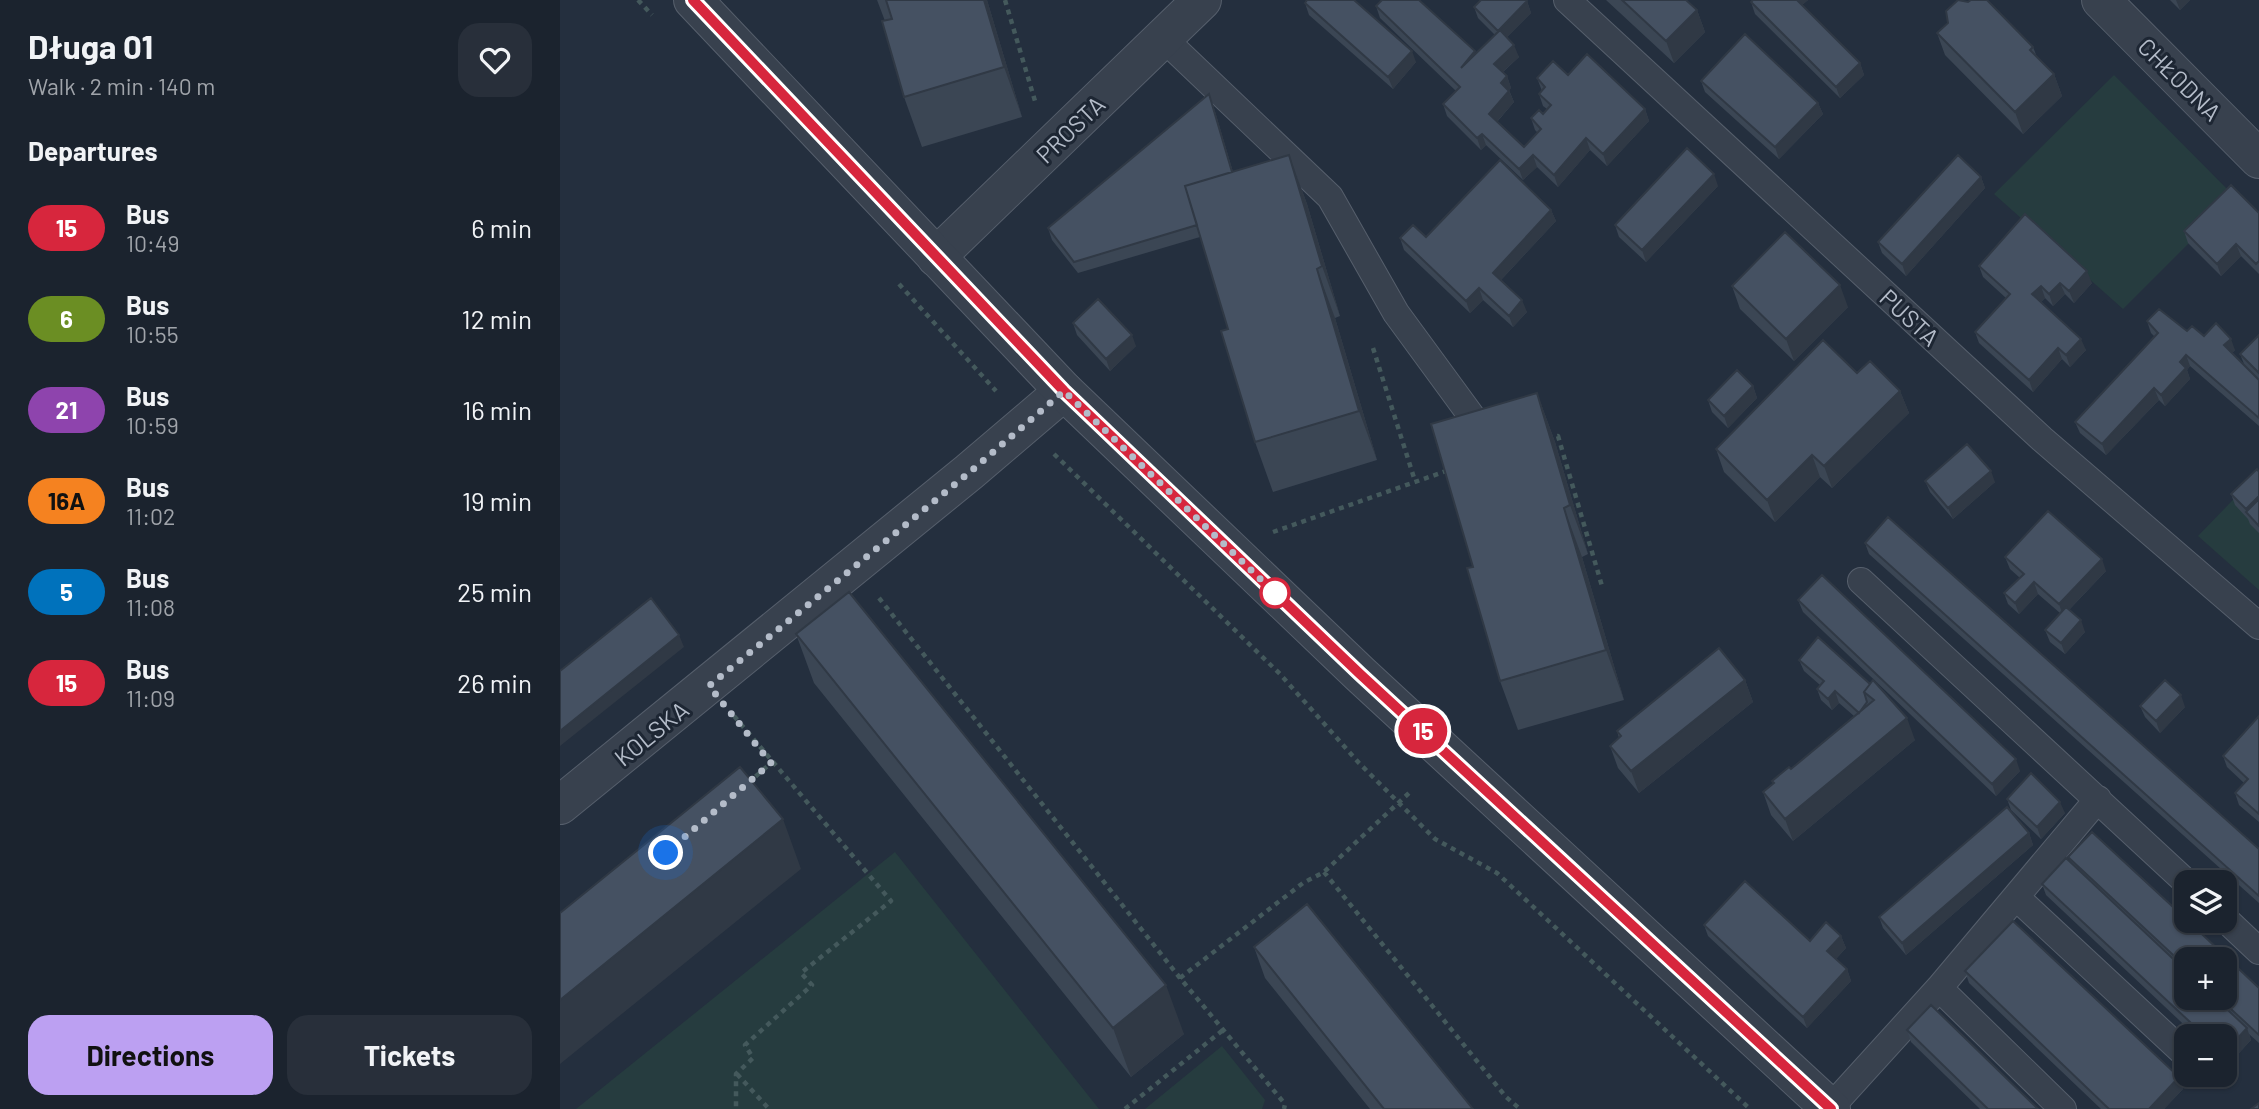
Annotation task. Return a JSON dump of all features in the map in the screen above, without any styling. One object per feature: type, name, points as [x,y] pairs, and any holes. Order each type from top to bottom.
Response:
[{"type":"street","points":[[693,0],[1064,391],[1360,674],[1830,1109]]},
{"type":"street","name":"PROSTA","points":[[936,257],[1202,0]]},
{"type":"street","name":"CHŁODNA","points":[[2101,0],[2259,159]]},
{"type":"street","name":"KOLSKA","points":[[560,806],[970,472],[1064,391]]},
{"type":"lane","name":"PUSTA","points":[[1567,0],[2042,439],[2259,626]]},
{"type":"lane","points":[[1163,38],[1331,197],[1396,313],[1478,425]]},
{"type":"lane","points":[[1861,581],[2174,871]]},
{"type":"lane","points":[[1830,1109],[2017,898],[2098,799]]},
{"type":"lane","points":[[2017,898],[2174,1044]]},
{"type":"lane","points":[[2237,930],[2259,951]]},
{"type":"lane","points":[[1938,988],[2063,1109]]},
{"type":"path","points":[[1005,0],[1049,149]]},
{"type":"path","points":[[1371,343],[1415,481]]},
{"type":"path","points":[[1545,440],[1558,436],[1602,586]]},
{"type":"path","points":[[1272,533],[1454,469]]},
{"type":"path","points":[[854,566],[1180,978],[1285,1104],[1284,1109]]},
{"type":"path","points":[[709,686],[771,763],[891,901],[801,973],[812,985],[745,1045],[753,1058],[736,1074],[736,1109]]},
{"type":"path","points":[[1305,704],[1435,839],[1497,873],[1750,1109]]},
{"type":"path","points":[[740,790],[771,763]]},
{"type":"path","points":[[1180,978],[1303,883],[1324,872],[1409,793]]},
{"type":"path","points":[[1324,872],[1506,1097],[1520,1109]]},
{"type":"path","points":[[1125,1109],[1223,1030]]},
{"type":"path","points":[[736,1074],[769,1109]]},
{"type":"green space","points":[[2114,75],[2235,197],[2123,309],[1994,194]]},
{"type":"green space","points":[[2259,473],[2259,590],[2198,536]]},
{"type":"green space","points":[[895,852],[1099,1109],[576,1109]]},
{"type":"green space","points":[[1222,1046],[1265,1100],[1262,1109],[1145,1109]]},
{"type":"building","points":[[886,0],[984,0],[1004,67],[904,97],[882,21],[892,19]]},
{"type":"building","points":[[1307,0],[1354,0],[1412,51],[1388,77],[1305,3]]},
{"type":"building","points":[[1382,0],[1419,0],[1475,51],[1461,68],[1500,30],[1514,45],[1494,64],[1507,76],[1501,83],[1509,91],[1489,114],[1524,147],[1541,129],[1531,118],[1539,110],[1543,114],[1551,105],[1539,94],[1545,87],[1537,78],[1553,61],[1568,75],[1587,54],[1645,109],[1603,154],[1586,138],[1554,175],[1533,155],[1519,169],[1482,134],[1477,138],[1443,104],[1460,87],[1376,6]]},
{"type":"building","points":[[1481,0],[1527,1],[1498,31],[1474,7]]},
{"type":"building","points":[[1622,0],[1686,0],[1697,10],[1666,41]]},
{"type":"building","points":[[1797,0],[1860,63],[1836,87],[1751,2]]},
{"type":"building","points":[[1958,0],[1987,0],[2033,47],[2030,50],[2054,74],[2015,112],[1937,33],[1948,23],[1946,11]]},
{"type":"building","points":[[1745,34],[1818,103],[1775,147],[1701,81]]},
{"type":"building","points":[[1209,94],[1232,172],[1185,186],[1197,225],[1074,262],[1048,228]]},
{"type":"building","points":[[1687,148],[1714,174],[1642,250],[1615,225]]},
{"type":"building","points":[[1289,155],[1322,266],[1317,269],[1359,411],[1255,442],[1221,331],[1228,329],[1185,186]]},
{"type":"building","points":[[1958,155],[1981,177],[1902,264],[1878,242]]},
{"type":"building","points":[[1500,160],[1551,210],[1493,273],[1522,300],[1509,316],[1479,288],[1466,301],[1400,238],[1413,225],[1426,237]]},
{"type":"building","points":[[2231,185],[2259,213],[2259,261],[2256,264],[2236,244],[2217,264],[2184,231]]},
{"type":"building","points":[[2025,214],[2087,271],[2069,291],[2060,283],[2049,294],[2041,286],[2032,294],[2081,339],[2066,355],[2058,348],[2029,380],[1975,332],[2010,294],[1979,266]]},
{"type":"building","points":[[1785,232],[1840,285],[1786,339],[1732,286]]},
{"type":"building","points":[[1098,299],[1132,335],[1106,359],[1073,323]]},
{"type":"building","points":[[2159,309],[2187,331],[2192,326],[2204,336],[2216,323],[2231,339],[2224,345],[2259,380],[2259,418],[2186,355],[2180,362],[2186,368],[2161,395],[2154,388],[2102,444],[2075,422],[2158,333],[2147,321]]},
{"type":"building","points":[[2259,335],[2259,373],[2240,354]]},
{"type":"building","points":[[1823,340],[1857,373],[1870,361],[1900,391],[1824,466],[1812,455],[1767,500],[1716,449]]},
{"type":"building","points":[[1737,370],[1753,386],[1724,416],[1708,400]]},
{"type":"building","points":[[1537,393],[1570,505],[1564,508],[1606,650],[1500,681],[1467,568],[1473,567],[1431,424]]},
{"type":"building","points":[[1967,444],[1991,471],[1948,508],[1925,481]]},
{"type":"building","points":[[2257,469],[2259,496],[2246,509],[2231,494]]},
{"type":"building","points":[[2259,499],[2259,526],[2246,512]]},
{"type":"building","points":[[2048,511],[2102,559],[2059,604],[2034,582],[2015,603],[2004,593],[2024,574],[2005,557]]},
{"type":"building","points":[[1888,517],[2259,849],[2259,896],[2237,876],[2237,870],[2230,870],[1865,543]]},
{"type":"building","points":[[1822,575],[2016,759],[1992,784],[1798,600]]},
{"type":"building","points":[[849,592],[1166,985],[1113,1028],[796,634]]},
{"type":"building","points":[[651,598],[679,635],[560,731],[560,671]]},
{"type":"building","points":[[2066,607],[2081,620],[2061,643],[2045,630]]},
{"type":"building","points":[[1818,637],[1870,684],[1864,692],[1867,702],[1859,713],[1835,691],[1828,699],[1817,689],[1824,681],[1799,660]]},
{"type":"building","points":[[1719,648],[1745,680],[1631,771],[1610,746],[1621,736],[1617,731]]},
{"type":"building","points":[[1873,680],[1907,718],[1785,819],[1763,792],[1774,783],[1772,781],[1789,767],[1791,769],[1874,700],[1864,692]]},
{"type":"building","points":[[2165,680],[2181,695],[2156,721],[2140,706]]},
{"type":"building","points":[[2259,716],[2259,814],[2235,793],[2248,779],[2223,756]]},
{"type":"building","points":[[740,767],[783,819],[560,1000],[560,913]]},
{"type":"building","points":[[2031,773],[2060,802],[2037,827],[2007,799]]},
{"type":"building","points":[[2007,807],[2029,833],[1902,943],[1879,917]]},
{"type":"building","points":[[2092,832],[2174,908],[2174,933],[2201,933],[2216,947],[2174,947],[2174,956],[2068,857]]},
{"type":"building","points":[[2066,858],[2174,960],[2174,1007],[2042,884]]},
{"type":"building","points":[[1745,881],[1810,941],[1826,922],[1841,936],[1827,951],[1847,969],[1803,1017],[1704,925]]},
{"type":"building","points":[[1307,904],[1473,1109],[1384,1109],[1254,947]]},
{"type":"building","points":[[2013,921],[2174,1072],[2174,1082],[2149,1109],[2109,1109],[1965,971]]},
{"type":"building","points":[[2237,967],[2259,988],[2259,1035],[2232,1010],[2237,1010]]},
{"type":"building","points":[[1931,1005],[2038,1109],[1988,1109],[1907,1030]]},
{"type":"building","points":[[2177,1010],[2228,1010],[2247,1028],[2237,1039],[2237,1024],[2192,1024]]},
{"type":"bus line","name":"15","points":[[693,0],[1064,391],[1360,674],[1831,1109]]},
{"type":"route","points":[[666,853],[771,763],[709,686],[970,472],[1064,391],[1275,593]]}]
